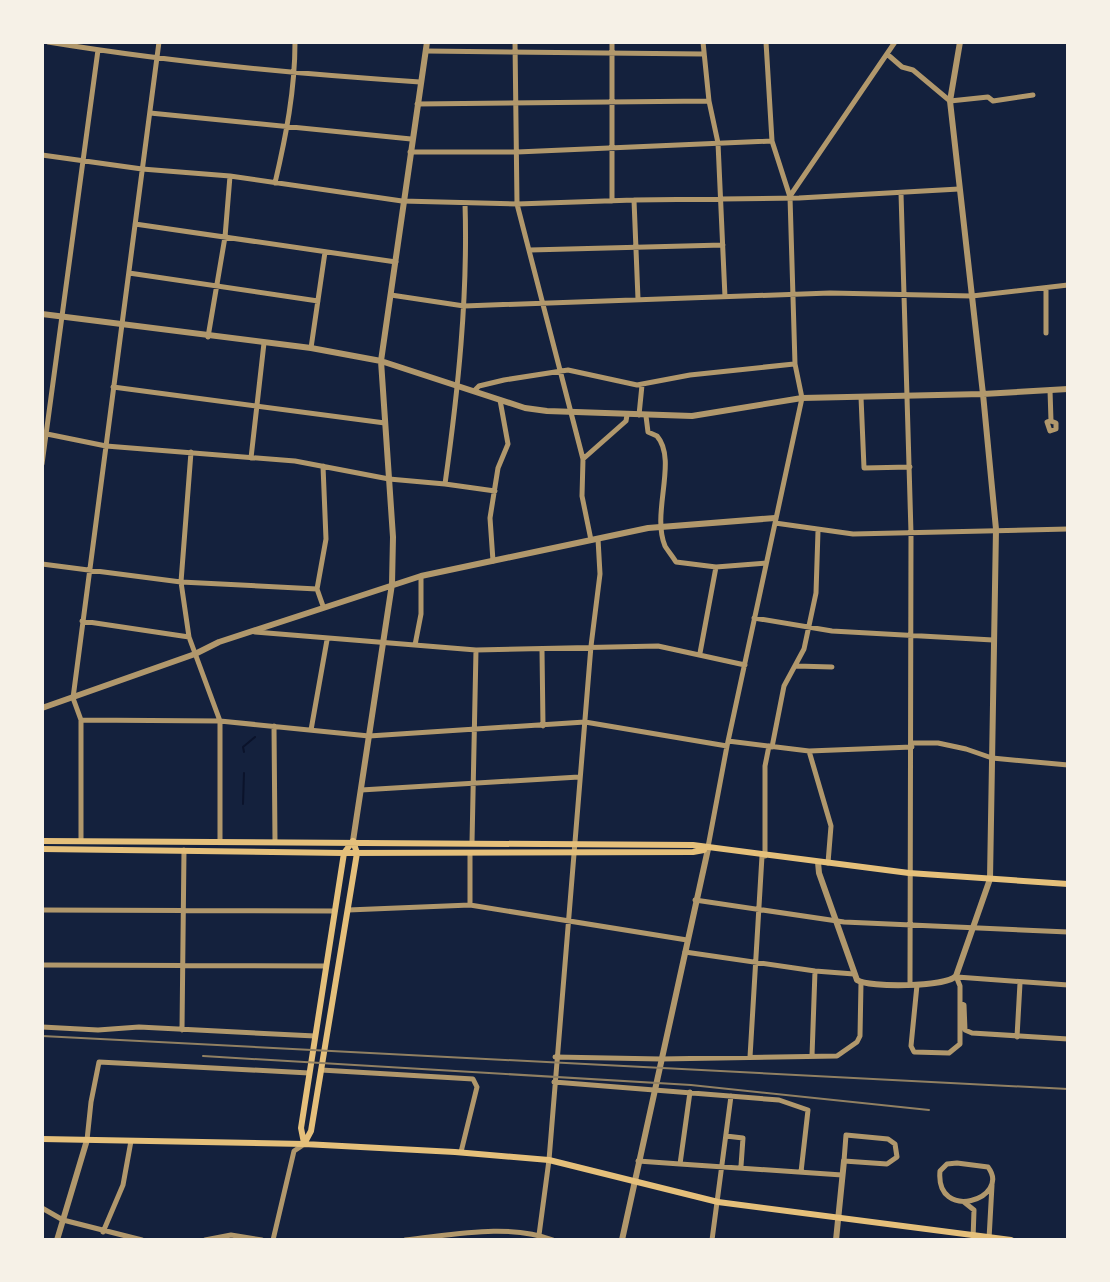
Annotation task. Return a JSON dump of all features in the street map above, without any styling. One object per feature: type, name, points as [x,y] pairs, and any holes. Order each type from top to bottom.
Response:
[{"type":"main road","points":[[42,841],[693,845],[909,873],[1068,884]]},
{"type":"main road","points":[[304,1144],[301,1128],[344,853],[353,841]]},
{"type":"main road","points":[[304,1144],[311,1131],[348,910],[357,853],[353,841]]},
{"type":"main road","points":[[42,849],[573,853],[693,852],[708,849]]},
{"type":"main road","points":[[42,1139],[304,1144],[549,1160],[718,1202],[973,1238],[1011,1240]]},
{"type":"street","points":[[48,42],[157,57],[420,82]]},
{"type":"street","points":[[81,841],[81,720],[73,698],[159,42]]},
{"type":"street","points":[[275,183],[288,128],[295,42]]},
{"type":"street","points":[[353,841],[392,584],[393,537],[381,361],[427,42]]},
{"type":"street","points":[[515,42],[517,204],[583,459],[582,496],[595,540],[600,574],[579,777],[549,1160],[539,1235]]},
{"type":"street","points":[[612,42],[612,201]]},
{"type":"street","points":[[703,42],[709,101],[718,143],[725,297]]},
{"type":"street","points":[[622,1240],[802,398],[795,364],[790,197],[772,141],[766,42]]},
{"type":"street","points":[[790,197],[895,42]]},
{"type":"street","points":[[901,193],[911,533],[911,1046],[914,1052],[949,1053],[958,1048],[961,1036],[960,986],[956,976],[990,879],[996,529],[950,101],[960,42]]},
{"type":"street","points":[[42,464],[98,50]]},
{"type":"street","points":[[425,51],[703,54]]},
{"type":"street","points":[[887,54],[902,67],[913,70],[950,101],[988,97],[993,101],[1033,95]]},
{"type":"street","points":[[417,104],[709,101]]},
{"type":"street","points":[[150,113],[411,139]]},
{"type":"street","points":[[410,152],[517,152],[772,141]]},
{"type":"street","points":[[42,155],[142,169],[230,176],[402,201],[517,204],[959,189]]},
{"type":"street","points":[[208,337],[225,237],[230,176]]},
{"type":"street","points":[[634,200],[638,299]]},
{"type":"street","points":[[445,484],[459,386],[465,203]]},
{"type":"street","points":[[135,224],[396,262]]},
{"type":"street","points":[[530,250],[723,245]]},
{"type":"street","points":[[311,348],[325,252]]},
{"type":"street","points":[[129,273],[318,301]]},
{"type":"street","points":[[391,295],[464,306],[793,294],[972,296],[1068,285]]},
{"type":"street","points":[[1046,288],[1046,333]]},
{"type":"street","points":[[42,314],[311,348],[381,361],[525,408],[570,412],[643,416],[708,414],[802,398],[1068,389]]},
{"type":"street","points":[[251,458],[264,343]]},
{"type":"street","points":[[474,391],[479,386],[504,380],[568,370],[642,385],[690,375],[795,364]]},
{"type":"street","points":[[642,385],[643,416],[648,432],[657,436],[665,451],[660,507],[665,546],[676,562],[716,567],[766,563]]},
{"type":"street","points":[[113,387],[385,423]]},
{"type":"street","points":[[1050,390],[1051,421]]},
{"type":"street","points":[[861,397],[864,468],[910,467]]},
{"type":"street","points":[[493,561],[490,518],[498,468],[508,444],[500,400]]},
{"type":"street","points":[[583,459],[626,421],[627,415]]},
{"type":"street","points":[[44,433],[106,446],[323,466],[389,479],[495,491]]},
{"type":"street","points":[[191,452],[181,582],[189,637],[220,721],[220,842]]},
{"type":"street","points":[[323,466],[326,539],[317,589],[323,606]]},
{"type":"street","points":[[42,708],[195,654],[219,642],[392,584],[662,527],[775,521],[818,531],[853,534],[1068,529]]},
{"type":"street","points":[[750,1057],[763,856],[765,766],[784,686],[804,649],[816,593],[818,531]]},
{"type":"street","points":[[42,564],[181,582],[317,589]]},
{"type":"street","points":[[700,653],[716,567]]},
{"type":"street","points":[[415,645],[421,614],[421,576]]},
{"type":"street","points":[[754,618],[808,629],[993,640]]},
{"type":"street","points":[[82,621],[189,637]]},
{"type":"street","points":[[255,632],[476,650],[658,646],[745,665]]},
{"type":"street","points":[[311,730],[327,640]]},
{"type":"street","points":[[472,843],[476,650]]},
{"type":"street","points":[[542,650],[543,726]]},
{"type":"street","points":[[796,666],[832,667]]},
{"type":"street","points":[[81,720],[220,721],[369,736],[585,722],[727,744],[809,751],[938,743],[992,758],[1068,765]]},
{"type":"street","points":[[274,726],[275,841]]},
{"type":"street","points":[[809,751],[831,826],[828,863]]},
{"type":"street","points":[[361,790],[579,777]]},
{"type":"street","points":[[182,1030],[184,850]]},
{"type":"street","points":[[470,853],[470,905]]},
{"type":"street","points":[[555,1057],[661,1059],[842,1054],[860,1036],[861,983],[854,974],[819,873],[818,862]]},
{"type":"street","points":[[695,900],[836,921],[1068,932]]},
{"type":"street","points":[[348,910],[470,905],[687,940]]},
{"type":"street","points":[[42,910],[335,911]]},
{"type":"street","points":[[684,952],[854,974]]},
{"type":"street","points":[[42,965],[326,966]]},
{"type":"street","points":[[812,1056],[815,971]]},
{"type":"street","points":[[861,983],[945,983],[956,976],[1068,985]]},
{"type":"street","points":[[1017,1037],[1020,983]]},
{"type":"street","points":[[960,1003],[964,1005],[965,1030],[1017,1037],[1068,1039]]},
{"type":"street","points":[[42,1027],[98,1030],[139,1027],[315,1036]]},
{"type":"street","points":[[57,1240],[87,1140],[99,1062],[309,1073]]},
{"type":"street","points":[[321,1070],[473,1079],[477,1087],[461,1152]]},
{"type":"street","points":[[554,1082],[779,1100],[808,1110],[801,1172]]},
{"type":"street","points":[[680,1164],[690,1092]]},
{"type":"street","points":[[712,1240],[731,1096]]},
{"type":"street","points":[[836,1240],[846,1135],[888,1139],[897,1150],[897,1157],[887,1164],[844,1161]]},
{"type":"street","points":[[726,1136],[743,1138],[741,1166]]},
{"type":"street","points":[[103,1232],[123,1185],[131,1141]]},
{"type":"street","points":[[273,1240],[294,1151],[304,1144]]},
{"type":"street","points":[[638,1161],[842,1175]]},
{"type":"street","points":[[973,1238],[974,1210],[964,1202],[950,1198],[940,1187],[940,1171],[947,1164],[988,1167],[993,1174],[989,1239]]},
{"type":"street","points":[[964,1202],[981,1197],[992,1184]]},
{"type":"street","points":[[42,1208],[63,1220],[142,1240]]},
{"type":"street","points":[[405,1240],[497,1231],[539,1235],[553,1240]]},
{"type":"street","points":[[205,1240],[231,1235],[262,1240]]},
{"type":"waterway","points":[[244,752],[243,747],[255,737]]},
{"type":"waterway","points":[[243,804],[244,773]]},
{"type":"railway","points":[[42,1036],[1068,1089]]},
{"type":"railway","points":[[203,1056],[691,1085],[929,1110]]}]
